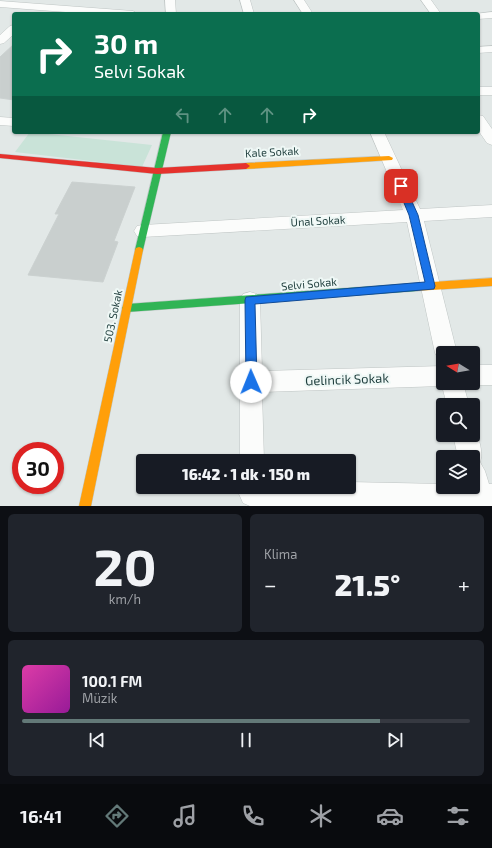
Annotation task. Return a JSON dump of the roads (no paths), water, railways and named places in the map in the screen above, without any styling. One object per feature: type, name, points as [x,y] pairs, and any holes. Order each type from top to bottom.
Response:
[{"type":"street","points":[[170,0],[171,12]]},
{"type":"street","points":[[245,0],[248,12]]},
{"type":"street","points":[[299,0],[307,12]]},
{"type":"street","points":[[426,0],[435,12]]},
{"type":"street","points":[[0,4],[34,10],[96,5],[114,12]]},
{"type":"street","points":[[480,16],[492,15]]},
{"type":"street","points":[[0,41],[12,30]]},
{"type":"street","points":[[480,50],[492,49]]},
{"type":"street","points":[[480,91],[492,91]]},
{"type":"street","points":[[0,121],[12,122]]},
{"type":"street","points":[[480,123],[492,140]]},
{"type":"street","name":"503. Sokak","points":[[85,506],[157,171],[166,134]]},
{"type":"street","points":[[378,134],[414,215],[444,346]]},
{"type":"street","name":"Kale Sokak","points":[[0,156],[157,171],[389,158]]},
{"type":"street","name":"Ünal Sokak","points":[[144,231],[492,210]]},
{"type":"street","name":"Selvi Sokak","points":[[127,308],[492,282]]},
{"type":"street","points":[[250,300],[252,454]]},
{"type":"street","points":[[480,375],[492,375]]},
{"type":"street","name":"Gelincik Sokak","points":[[251,382],[436,376]]},
{"type":"street","points":[[252,496],[484,499],[480,489]]}]
